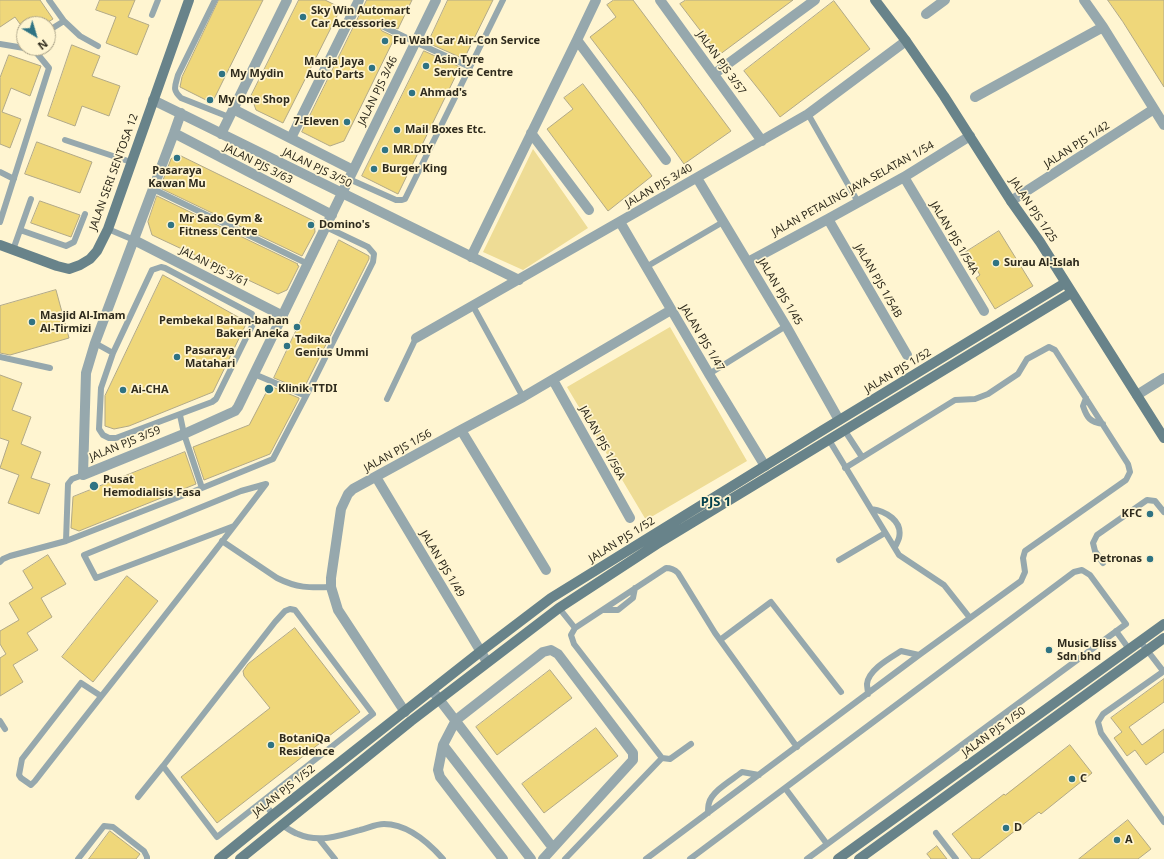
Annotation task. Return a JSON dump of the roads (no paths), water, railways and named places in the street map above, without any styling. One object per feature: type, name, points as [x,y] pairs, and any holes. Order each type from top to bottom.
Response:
[{"type":"street","name":"JALAN SERI SENTOSA 12","points":[[0,245],[69,269],[90,259],[97,251],[108,229],[189,0]]},
{"type":"street","points":[[221,134],[287,0]]},
{"type":"street","points":[[291,138],[358,0]]},
{"type":"street","name":"JALAN PJS 3/46","points":[[342,193],[436,0]]},
{"type":"street","points":[[471,257],[596,0]]},
{"type":"street","points":[[714,74],[815,0]]},
{"type":"street","name":"JALAN PJS 1/25","points":[[875,0],[906,41],[944,96],[1040,242],[1164,438]]},
{"type":"street","points":[[926,14],[945,0]]},
{"type":"street","points":[[1084,0],[1103,27],[1164,125]]},
{"type":"street","name":"JALAN PJS 3/57","points":[[664,1],[762,141]]},
{"type":"street","points":[[975,97],[1103,27]]},
{"type":"street","points":[[577,40],[666,160]]},
{"type":"street","name":"JALAN PJS 3/40","points":[[416,338],[808,114],[906,41]]},
{"type":"street","name":"JALAN PJS 3/50","points":[[153,100],[519,280]]},
{"type":"street","name":"JALAN PJS 1/42","points":[[1012,201],[1154,109]]},
{"type":"street","points":[[231,113],[291,138],[351,174]]},
{"type":"street","name":"JALAN PJS 3/59","points":[[180,114],[95,344],[86,373],[82,475],[184,434],[235,411],[283,316],[342,193]]},
{"type":"street","name":"JALAN PJS 3/63","points":[[174,133],[332,215]]},
{"type":"street","points":[[531,133],[588,210]]},
{"type":"street","name":"JALAN PETALING JAYA SELATAN 1/54","points":[[748,262],[904,177],[970,136]]},
{"type":"street","name":"JALAN PJS 1/54A","points":[[904,177],[984,311]]},
{"type":"street","name":"JALAN PJS 1/45","points":[[697,178],[786,326],[839,420]]},
{"type":"street","name":"JALAN PJS 1/54B","points":[[828,219],[907,355]]},
{"type":"street","name":"JALAN PJS 1/47","points":[[620,222],[765,466]]},
{"type":"street","name":"JALAN PJS 3/61","points":[[134,240],[283,316]]},
{"type":"street","name":"JALAN PJS 1/52","points":[[219,859],[480,652],[551,598],[839,420],[1066,283]]},
{"type":"street","name":"JALAN PJS 1/52","points":[[240,859],[487,662],[559,608],[657,544],[1071,293]]},
{"type":"street","name":"JALAN PJS 1/56","points":[[405,712],[338,610],[331,587],[330,578],[340,509],[351,490],[523,397],[671,310]]},
{"type":"street","points":[[1137,395],[1164,378]]},
{"type":"street","name":"JALAN PJS 1/56A","points":[[553,380],[630,518]]},
{"type":"street","points":[[839,420],[845,431]]},
{"type":"street","points":[[461,430],[546,570]]},
{"type":"street","points":[[823,430],[829,440]]},
{"type":"street","name":"JALAN PJS 1/49","points":[[376,477],[487,662]]},
{"type":"street","points":[[551,598],[559,608]]},
{"type":"street","name":"JALAN PJS 1/50","points":[[844,857],[1164,624]]},
{"type":"street","points":[[859,859],[1164,638]]},
{"type":"street","points":[[503,859],[440,777],[438,770],[443,745],[456,720],[543,652],[551,650],[558,654],[624,740],[633,753],[633,760],[543,859]]},
{"type":"street","points":[[432,690],[553,848]]},
{"type":"street","points":[[443,745],[531,859]]},
{"type":"street","points":[[274,814],[282,825]]},
{"type":"lane","points":[[49,0],[64,21],[80,36],[98,46]]},
{"type":"lane","points":[[152,15],[158,0]]},
{"type":"lane","points":[[215,0],[178,75],[174,88],[175,92],[181,98],[231,113]]},
{"type":"lane","points":[[351,174],[396,200],[405,199],[503,0]]},
{"type":"lane","points":[[56,26],[64,21]]},
{"type":"lane","points":[[384,26],[470,67]]},
{"type":"lane","points":[[0,44],[16,46]]},
{"type":"lane","points":[[0,222],[49,68],[39,56]]},
{"type":"lane","points":[[808,114],[858,202]]},
{"type":"lane","points":[[65,140],[131,162]]},
{"type":"lane","points":[[0,172],[14,179]]},
{"type":"lane","points":[[153,189],[308,264]]},
{"type":"lane","points":[[13,250],[31,199]]},
{"type":"lane","points":[[20,230],[66,246],[74,242],[85,214]]},
{"type":"lane","points":[[646,267],[723,222]]},
{"type":"lane","points":[[0,562],[10,556],[66,541],[273,459],[373,262],[374,254],[368,247],[326,227]]},
{"type":"lane","points":[[108,229],[134,240]]},
{"type":"lane","points":[[161,267],[165,268],[197,284],[252,314],[254,322],[216,399],[180,415],[116,438],[103,436],[99,429],[101,388],[113,353],[152,270],[161,267]]},
{"type":"lane","points":[[197,284],[202,274]]},
{"type":"lane","points":[[473,306],[523,397]]},
{"type":"lane","points":[[709,374],[786,326]]},
{"type":"lane","points":[[387,399],[416,338]]},
{"type":"lane","points":[[95,344],[113,353]]},
{"type":"lane","points":[[646,859],[919,655],[1021,581],[1025,572],[1023,558],[1025,551],[1126,480],[1130,472],[1128,464],[1103,424],[1055,350],[1049,347],[1027,359],[1018,374],[988,394],[975,399],[955,400],[846,468]]},
{"type":"lane","points":[[0,357],[50,368]]},
{"type":"lane","points":[[254,374],[306,396]]},
{"type":"lane","points":[[180,415],[184,434],[202,488]]},
{"type":"lane","points":[[845,431],[862,457]]},
{"type":"lane","points":[[829,440],[899,555],[944,584],[970,618]]},
{"type":"lane","points":[[66,541],[68,484],[72,479],[82,475]]},
{"type":"lane","points":[[100,696],[81,683],[22,759],[19,775],[21,778],[31,785],[35,781],[100,696],[234,526],[266,484],[240,491],[84,555],[96,578],[234,526]]},
{"type":"lane","points":[[1103,563],[1095,551],[1092,543],[1097,535],[1147,500],[1155,501],[1164,512]]},
{"type":"lane","points":[[871,509],[880,510],[897,522],[899,539],[895,547]]},
{"type":"lane","points":[[839,560],[885,533]]},
{"type":"lane","points":[[222,541],[277,578],[287,583],[295,586],[315,588],[331,587]]},
{"type":"lane","points":[[691,744],[670,759],[662,758],[574,644],[571,635],[575,628],[666,568],[675,570],[715,633],[797,747]]},
{"type":"lane","points":[[690,859],[1074,572],[1082,570],[1090,575],[1126,624],[807,859]]},
{"type":"lane","points":[[720,640],[771,602],[841,692]]},
{"type":"lane","points":[[559,608],[575,628]]},
{"type":"lane","points":[[138,797],[275,622],[285,611],[290,609],[295,610],[373,714],[217,837],[163,766]]},
{"type":"lane","points":[[1116,631],[1129,649]]},
{"type":"lane","points":[[1140,641],[1163,671],[1103,714],[1098,722],[1101,733],[1164,822]]},
{"type":"lane","points":[[868,694],[867,684],[870,674],[884,662],[901,651],[919,655]]},
{"type":"lane","points":[[0,721],[5,729]]},
{"type":"lane","points":[[566,859],[662,758]]},
{"type":"lane","points":[[708,813],[709,802],[714,794],[729,781],[742,772],[759,776]]},
{"type":"lane","points":[[785,788],[827,844]]},
{"type":"lane","points":[[263,801],[274,814]]},
{"type":"lane","points":[[282,825],[298,834],[319,839],[341,836],[382,824],[391,825],[419,836],[443,859]]},
{"type":"lane","points":[[78,859],[104,826],[113,827],[144,851],[147,859]]},
{"type":"lane","points":[[936,833],[956,859]]},
{"type":"lane","points":[[319,839],[335,859]]},
{"type":"place","name":"Sky Win Automart Car Accessories","points":[[303,17]]},
{"type":"place","name":"Fu Wah Car Air-Con Service","points":[[385,41]]},
{"type":"place","name":"Asin Tyre Service Centre","points":[[426,66]]},
{"type":"place","name":"Manja Jaya Auto Parts","points":[[372,68]]},
{"type":"place","name":"My Mydin","points":[[222,74]]},
{"type":"place","name":"Ahmad's","points":[[412,93]]},
{"type":"place","name":"My One Shop","points":[[210,100]]},
{"type":"place","name":"7-Eleven","points":[[347,122]]},
{"type":"place","name":"Mail Boxes Etc.","points":[[397,130]]},
{"type":"place","name":"MR.DIY","points":[[385,150]]},
{"type":"place","name":"Pasaraya Kawan Mu","points":[[177,158]]},
{"type":"place","name":"Burger King","points":[[374,169]]},
{"type":"place","name":"Mr Sado Gym & Fitness Centre","points":[[171,225]]},
{"type":"place","name":"Domino's","points":[[311,225]]},
{"type":"place","name":"Surau Al-Islah","points":[[996,263]]},
{"type":"place","name":"Masjid Al-Imam Al-Tirmizi","points":[[32,322]]},
{"type":"place","name":"Pembekal Bahan-bahan Bakeri Aneka","points":[[297,327]]},
{"type":"place","name":"Tadika Genius Ummi","points":[[287,346]]},
{"type":"place","name":"Pasaraya Matahari","points":[[177,357]]},
{"type":"place","name":"Klinik TTDI","points":[[269,389]]},
{"type":"place","name":"Ai-CHA","points":[[123,390]]},
{"type":"place","name":"Pusat Hemodialisis Fasa","points":[[94,486]]},
{"type":"place","name":"KFC","points":[[1150,514]]},
{"type":"place","name":"Petronas","points":[[1150,559]]},
{"type":"place","name":"Music Bliss Sdn bhd","points":[[1049,650]]},
{"type":"place","name":"BotaniQa Residence","points":[[271,745]]},
{"type":"place","name":"C","points":[[1072,779]]},
{"type":"place","name":"D","points":[[1006,828]]},
{"type":"place","name":"A","points":[[1117,840]]},
{"type":"district","name":"PJS 1","points":[[716,502]]}]
